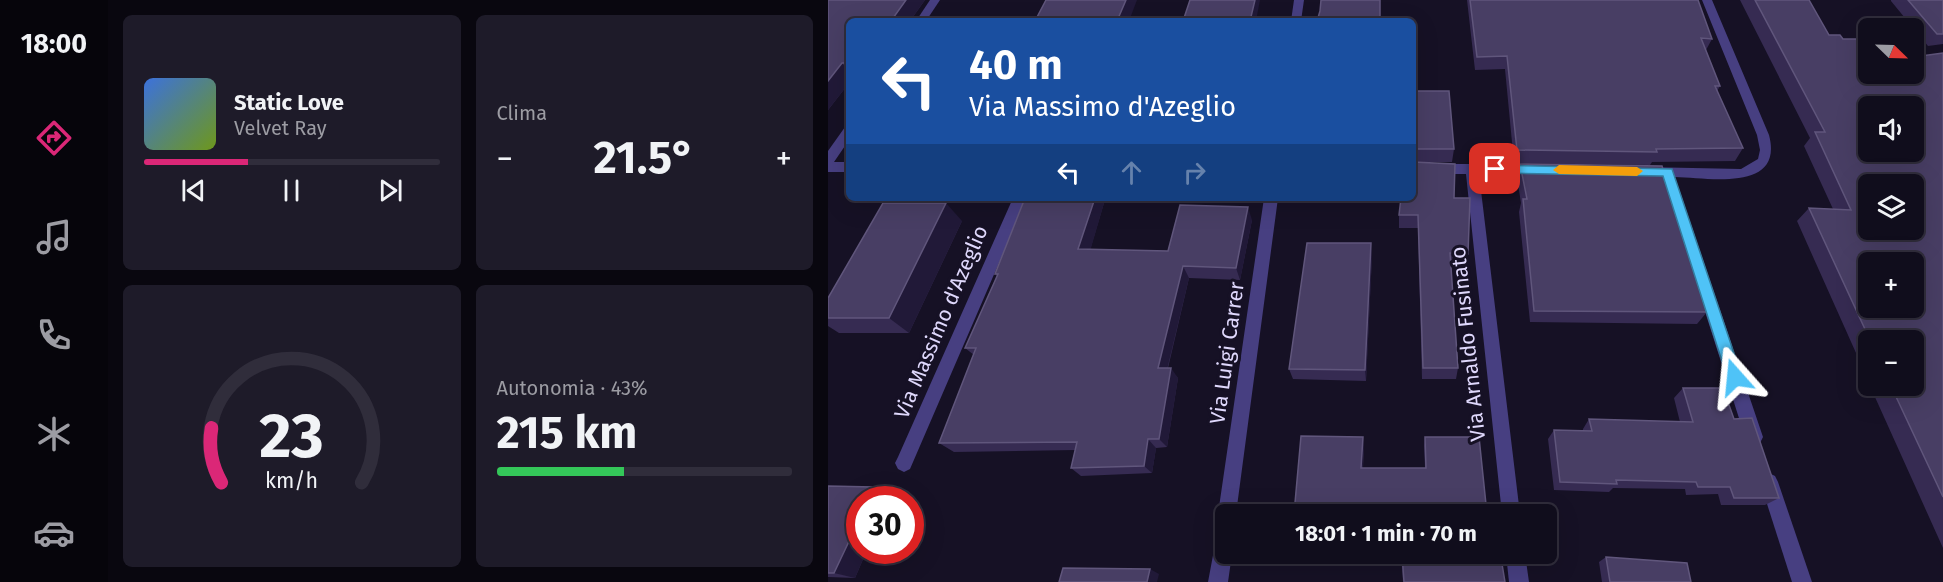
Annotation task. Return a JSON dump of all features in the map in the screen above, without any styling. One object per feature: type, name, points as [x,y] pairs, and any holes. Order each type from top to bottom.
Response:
[{"type":"street","points":[[923,18],[935,0]]},
{"type":"street","points":[[1296,18],[1299,0]]},
{"type":"street","points":[[1633,171],[1742,174],[1757,169],[1765,160],[1767,148],[1763,135],[1707,0]]},
{"type":"street","points":[[828,161],[846,134]]},
{"type":"street","points":[[828,167],[846,167]]},
{"type":"street","points":[[1416,169],[1553,170]]},
{"type":"street","name":"Via Arnaldo Fusinato","points":[[1472,169],[1510,504]]},
{"type":"street","points":[[1667,172],[1802,582]]},
{"type":"street","name":"Via Massimo d'Azeglio","points":[[904,463],[1019,201]]},
{"type":"street","name":"Via Luigi Carrer","points":[[1228,504],[1271,201]]},
{"type":"street","points":[[1218,582],[1221,564]]},
{"type":"street","points":[[1517,564],[1519,582]]},
{"type":"building","points":[[828,0],[906,0],[893,18],[846,18],[846,63],[842,63],[828,81]]},
{"type":"building","points":[[1046,0],[1126,0],[1118,18],[1037,18]]},
{"type":"building","points":[[1190,0],[1255,0],[1251,18],[1184,18]]},
{"type":"building","points":[[1321,0],[1380,0],[1380,18],[1318,18]]},
{"type":"building","points":[[1470,0],[1698,0],[1712,39],[1701,38],[1720,86],[1715,86],[1743,148],[1656,149],[1657,152],[1517,150],[1507,56],[1477,57]]},
{"type":"building","points":[[1755,0],[1809,0],[1829,35],[1840,35],[1843,39],[1858,39],[1858,84],[1924,84],[1924,56],[1943,53],[1943,497],[1896,396],[1924,396],[1924,330],[1865,330],[1860,318],[1924,318],[1924,252],[1858,252],[1858,314],[1809,208],[1851,210],[1815,132],[1825,132]]},
{"type":"building","points":[[1908,0],[1943,0],[1943,34],[1937,34]]},
{"type":"building","points":[[1416,91],[1449,91],[1454,149],[1416,149]]},
{"type":"building","points":[[1416,162],[1455,164],[1454,198],[1470,198],[1468,254],[1450,253],[1458,368],[1423,368],[1418,215],[1399,215],[1401,201],[1416,201]]},
{"type":"building","points":[[1520,164],[1662,166],[1707,312],[1534,311],[1523,199],[1527,199]]},
{"type":"building","points":[[1024,201],[1094,201],[1078,249],[1168,251],[1180,205],[1248,207],[1236,268],[1183,266],[1158,368],[1171,368],[1159,439],[1148,439],[1144,466],[1071,468],[1077,442],[939,443],[976,348],[965,348],[998,274],[995,274]]},
{"type":"building","points":[[883,203],[946,203],[889,318],[828,318],[828,298]]},
{"type":"building","points":[[1307,243],[1371,243],[1365,370],[1289,369]]},
{"type":"building","points":[[1683,388],[1723,388],[1734,419],[1752,418],[1779,498],[1734,498],[1730,487],[1698,487],[1696,482],[1616,480],[1617,484],[1560,482],[1554,430],[1592,431],[1589,419],[1693,422]]},
{"type":"building","points":[[1301,436],[1363,437],[1361,468],[1426,468],[1425,437],[1479,437],[1486,504],[1295,504]]},
{"type":"building","points":[[828,486],[846,486],[846,548],[834,573],[828,573]]},
{"type":"building","points":[[1606,557],[1687,563],[1691,582],[1610,582]]},
{"type":"building","points":[[1403,564],[1502,564],[1505,582],[1404,582]]},
{"type":"building","points":[[1063,568],[1150,569],[1147,582],[1059,582]]},
{"type":"slow traffic","points":[[1559,170],[1637,171]]},
{"type":"route","points":[[1495,169],[1667,172],[1735,377]]}]
